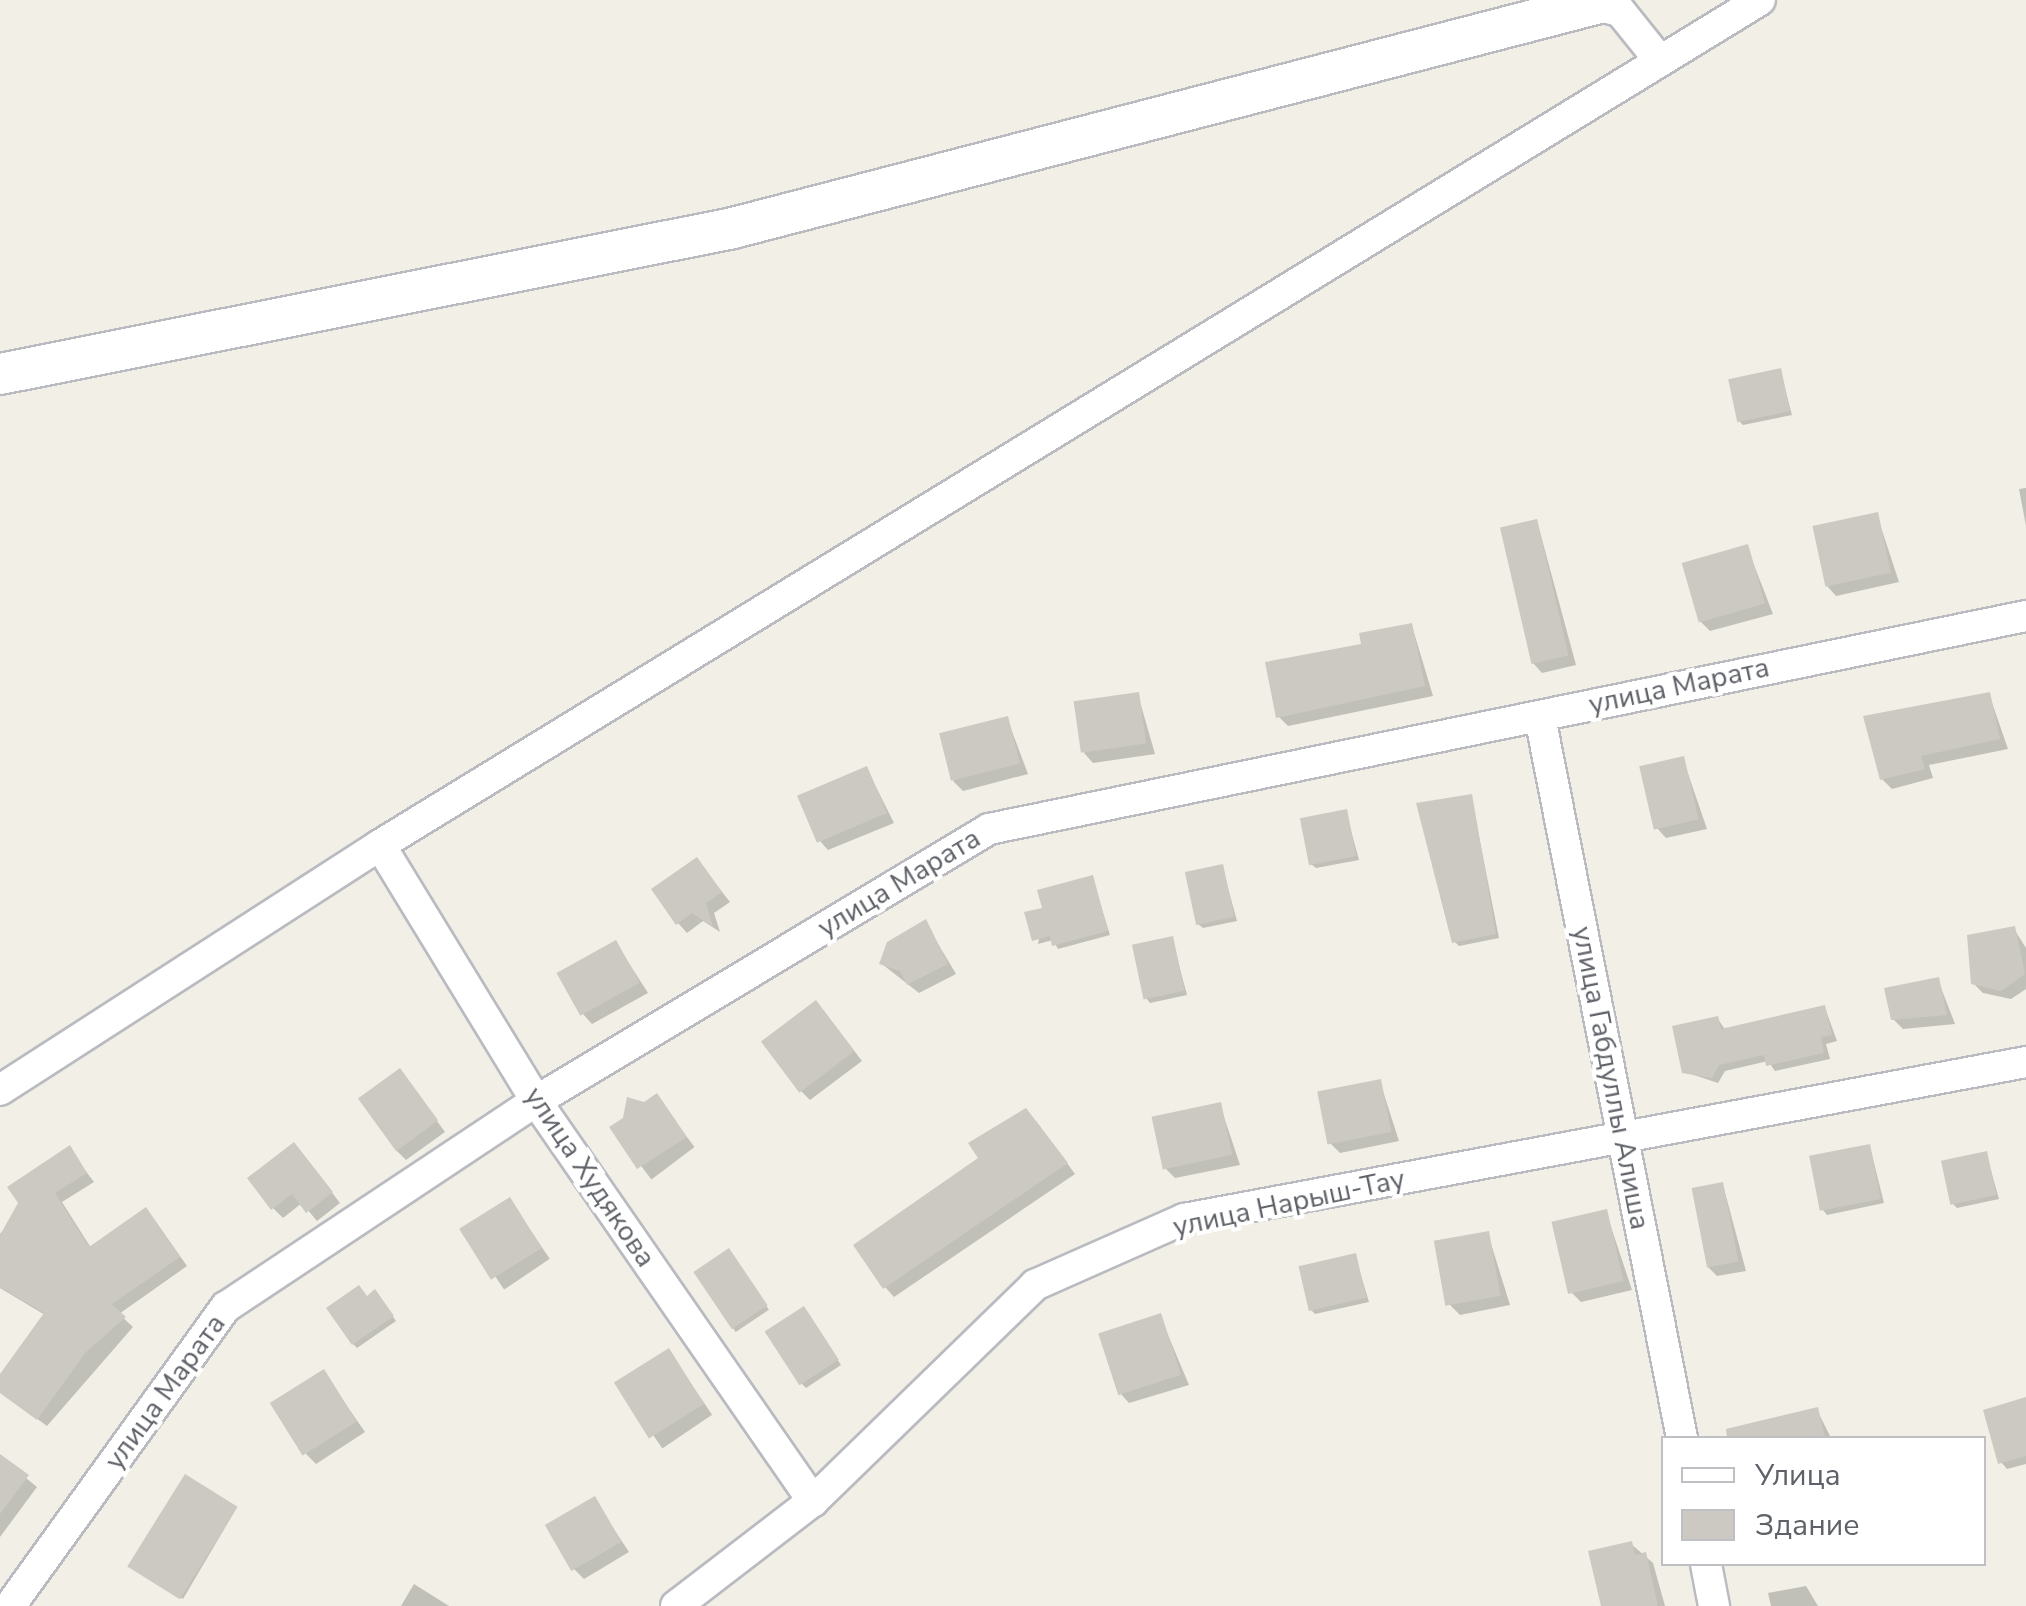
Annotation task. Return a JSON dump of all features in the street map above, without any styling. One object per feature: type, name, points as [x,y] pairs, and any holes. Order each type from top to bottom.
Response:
[{"type":"main road","points":[[0,374],[733,228],[1601,2]]},
{"type":"street","points":[[0,1090],[380,845],[1760,0]]},
{"type":"street","points":[[1601,2],[1620,11],[1660,61]]},
{"type":"street","name":"улица Марата","points":[[10,1606],[226,1307],[536,1101],[989,829],[2026,616]]},
{"type":"street","name":"улица Габдуллы Алиша","points":[[1540,717],[1682,1436]]},
{"type":"street","name":"улица Худякова","points":[[380,845],[536,1101],[813,1501]]},
{"type":"street","name":"улица Нарыш-Тау","points":[[676,1606],[813,1501],[1035,1285],[1184,1219],[2026,1062]]},
{"type":"street","points":[[1706,1566],[1714,1606]]},
{"type":"building","points":[[1781,368],[1790,411],[1737,422],[1728,379]]},
{"type":"building","points":[[1878,512],[1891,573],[1825,587],[1812,526]]},
{"type":"building","points":[[1537,519],[1568,655],[1531,664],[1500,528]]},
{"type":"building","points":[[1748,544],[1765,604],[1699,623],[1682,563]]},
{"type":"building","points":[[1412,623],[1425,686],[1276,718],[1265,662],[1361,644],[1359,633]]},
{"type":"building","points":[[1139,692],[1146,743],[1081,753],[1074,701]]},
{"type":"building","points":[[1990,692],[2000,739],[1921,756],[1925,769],[1880,780],[1863,716]]},
{"type":"building","points":[[1008,716],[1020,764],[951,781],[939,733]]},
{"type":"building","points":[[1684,756],[1699,819],[1654,830],[1639,766]]},
{"type":"building","points":[[867,766],[887,813],[817,843],[797,796]]},
{"type":"building","points":[[1472,794],[1496,934],[1452,943],[1416,803]]},
{"type":"building","points":[[1347,809],[1356,856],[1309,865],[1300,818]]},
{"type":"building","points":[[697,857],[722,892],[706,903],[713,927],[692,913],[676,925],[651,889]]},
{"type":"building","points":[[1223,864],[1234,917],[1196,925],[1185,872]]},
{"type":"building","points":[[1093,875],[1108,931],[1052,946],[1050,936],[1032,941],[1024,912],[1042,908],[1037,890]]},
{"type":"building","points":[[926,919],[948,964],[907,985],[900,971],[879,964],[887,942]]},
{"type":"building","points":[[2015,926],[2025,974],[2001,991],[1971,984],[1967,935]]},
{"type":"building","points":[[1173,936],[1185,991],[1144,1000],[1132,945]]},
{"type":"building","points":[[616,940],[640,983],[580,1016],[557,973]]},
{"type":"building","points":[[1939,977],[1947,1015],[1891,1020],[1884,988]]},
{"type":"building","points":[[816,1000],[855,1051],[799,1093],[761,1042]]},
{"type":"building","points":[[1825,1005],[1832,1035],[1821,1037],[1824,1053],[1766,1066],[1764,1055],[1719,1065],[1712,1078],[1682,1073],[1672,1026],[1718,1016],[1721,1029]]},
{"type":"building","points":[[400,1068],[438,1121],[396,1151],[358,1099]]},
{"type":"building","points":[[1381,1079],[1391,1132],[1327,1144],[1317,1091]]},
{"type":"building","points":[[657,1093],[687,1137],[637,1169],[609,1127],[623,1118],[627,1097],[644,1102]]},
{"type":"building","points":[[1221,1102],[1232,1155],[1163,1170],[1152,1117]]},
{"type":"building","points":[[1026,1108],[1068,1163],[883,1289],[853,1245],[978,1158],[968,1143]]},
{"type":"building","points":[[294,1142],[333,1192],[306,1213],[292,1194],[271,1210],[247,1178]]},
{"type":"building","points":[[1870,1144],[1881,1199],[1820,1211],[1809,1156]]},
{"type":"building","points":[[70,1145],[87,1173],[55,1193],[89,1247],[146,1207],[180,1257],[112,1304],[126,1317],[86,1352],[37,1420],[0,1393],[0,1374],[44,1313],[0,1287],[0,1235],[18,1203],[7,1187]]},
{"type":"building","points":[[1987,1151],[1996,1195],[1950,1205],[1941,1161]]},
{"type":"building","points":[[1723,1182],[1738,1262],[1707,1268],[1692,1188]]},
{"type":"building","points":[[510,1197],[542,1248],[491,1280],[459,1229]]},
{"type":"building","points":[[1607,1209],[1624,1281],[1568,1294],[1551,1222]]},
{"type":"building","points":[[1489,1231],[1500,1296],[1445,1306],[1434,1241]]},
{"type":"building","points":[[729,1248],[768,1305],[732,1329],[693,1272]]},
{"type":"building","points":[[1356,1253],[1366,1298],[1309,1311],[1299,1266]]},
{"type":"building","points":[[359,1285],[367,1296],[375,1289],[394,1316],[352,1345],[326,1308]]},
{"type":"building","points":[[804,1306],[839,1360],[799,1385],[765,1332]]},
{"type":"building","points":[[1161,1313],[1181,1375],[1118,1395],[1098,1333]]},
{"type":"building","points":[[669,1348],[704,1404],[649,1438],[614,1382]]},
{"type":"building","points":[[324,1369],[357,1422],[303,1455],[270,1403]]},
{"type":"building","points":[[2026,1397],[2026,1456],[1998,1464],[1983,1410]]},
{"type":"building","points":[[1818,1407],[1825,1436],[1727,1436],[1726,1429]]},
{"type":"building","points":[[0,1454],[29,1475],[0,1514]]},
{"type":"building","points":[[185,1474],[238,1507],[180,1599],[127,1566]]},
{"type":"building","points":[[595,1496],[622,1542],[571,1571],[545,1525]]},
{"type":"building","points":[[1632,1541],[1635,1555],[1646,1552],[1658,1606],[1601,1606],[1588,1551]]}]
